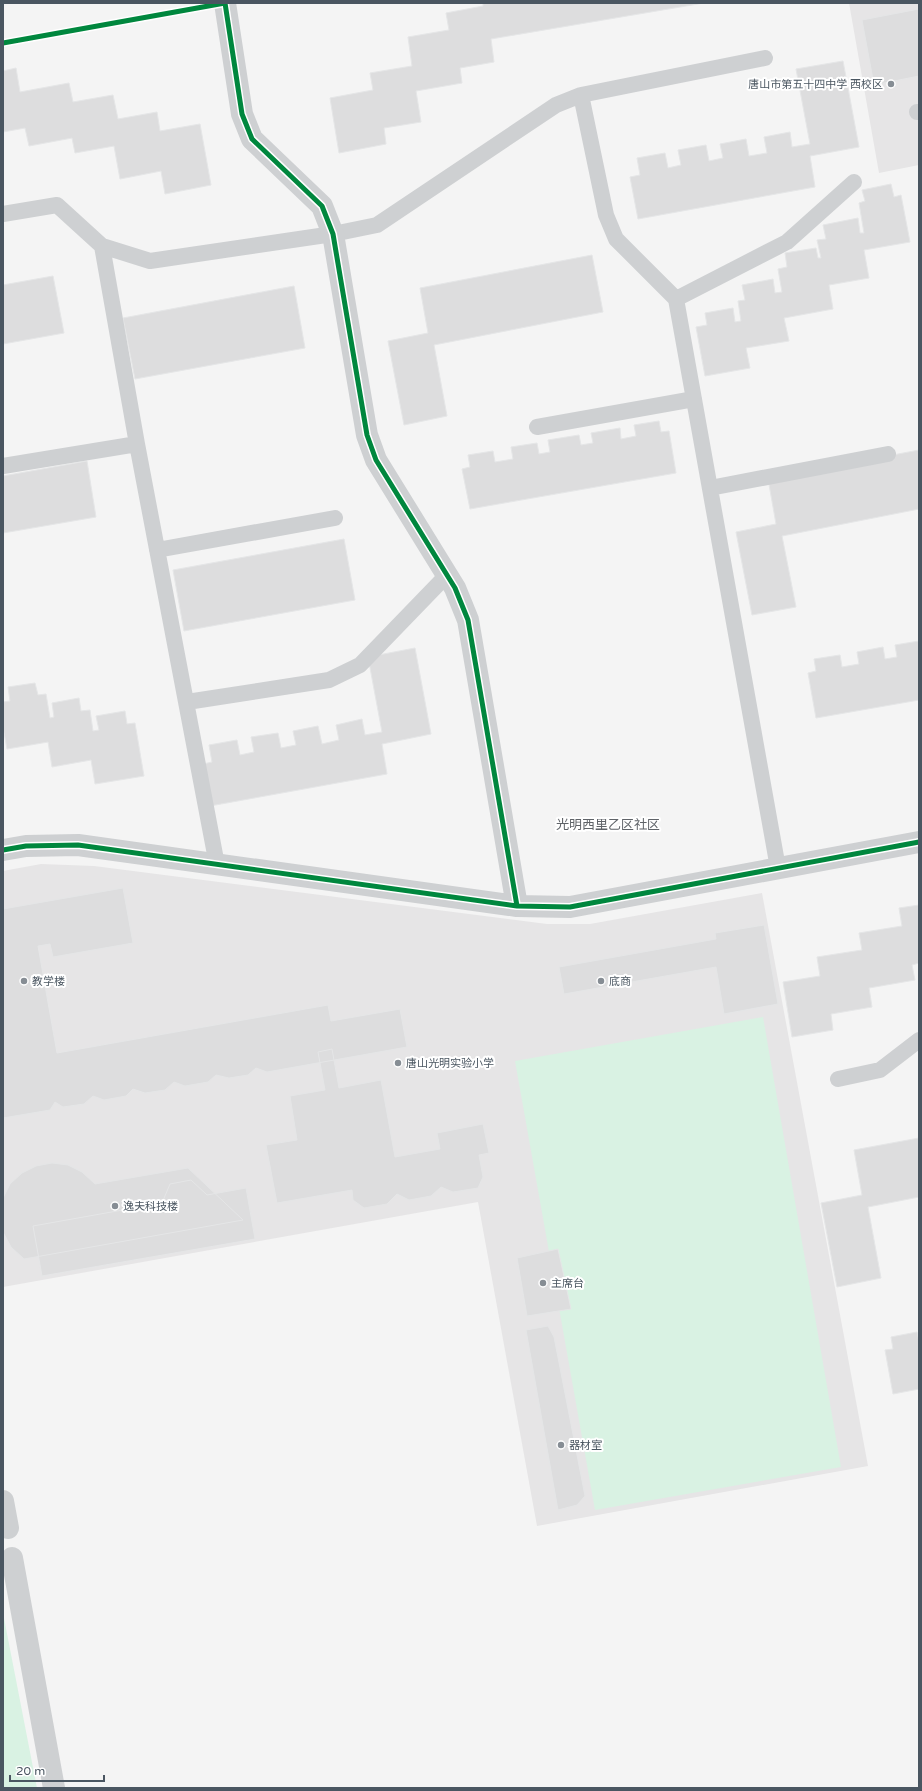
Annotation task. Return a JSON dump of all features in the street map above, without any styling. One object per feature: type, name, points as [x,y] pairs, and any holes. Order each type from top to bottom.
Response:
[{"type":"street","points":[[225,3],[242,114],[252,139],[322,206],[333,234],[367,435],[376,460],[455,588],[468,620],[517,906]]},
{"type":"street","points":[[3,850],[26,846],[78,845],[517,906],[570,907],[919,842]]},
{"type":"street","points":[[3,1501],[8,1528]]},
{"type":"street","points":[[12,1558],[54,1788]]},
{"type":"lane","points":[[3,214],[57,205],[102,246],[150,261],[333,234],[377,225],[556,105],[581,95],[765,58]]},
{"type":"lane","points":[[581,95],[606,216],[616,239],[676,299],[778,868]]},
{"type":"lane","points":[[676,299],[787,242],[854,182]]},
{"type":"lane","points":[[102,246],[137,444],[217,865]]},
{"type":"lane","points":[[537,427],[694,399]]},
{"type":"lane","points":[[3,466],[137,444]]},
{"type":"lane","points":[[710,488],[888,454]]},
{"type":"lane","points":[[157,550],[335,518]]},
{"type":"lane","points":[[187,702],[329,680],[360,665],[447,575]]},
{"type":"lane","points":[[838,1079],[880,1070],[919,1040]]},
{"type":"shaded area","name":"唐山市第五十四中学 西校区","points":[[849,3],[919,3],[919,165],[879,173]]},
{"type":"shaded area","name":"唐山光明实验小学","points":[[41,864],[94,866],[547,924],[590,924],[762,893],[868,1466],[537,1526],[478,1202],[3,1287],[3,871]]},
{"type":"green space","points":[[763,1017],[841,1467],[595,1510],[515,1061]]},
{"type":"green space","points":[[3,1613],[37,1788],[3,1788]]},
{"type":"building","points":[[483,3],[704,3],[491,39],[494,62],[460,68],[462,83],[416,91],[421,122],[384,128],[386,144],[339,153],[330,98],[373,90],[370,73],[412,66],[408,37],[449,30],[446,13],[483,6]]},
{"type":"building","points":[[919,9],[919,76],[874,85],[862,20]]},
{"type":"building","points":[[843,61],[859,147],[810,156],[815,187],[638,219],[630,177],[640,175],[637,158],[665,153],[668,168],[681,165],[678,150],[706,145],[709,161],[723,158],[720,144],[746,139],[749,156],[767,153],[764,137],[790,132],[792,147],[810,144],[796,69]]},
{"type":"building","points":[[16,68],[20,92],[69,83],[73,102],[113,95],[118,119],[157,112],[160,131],[200,124],[211,185],[165,194],[161,171],[120,179],[114,146],[75,153],[72,138],[29,146],[25,128],[3,132],[3,71]]},
{"type":"building","points":[[891,184],[894,197],[901,195],[910,242],[864,250],[869,278],[829,285],[833,309],[784,318],[789,341],[746,348],[750,368],[705,376],[696,327],[707,325],[705,313],[733,308],[735,322],[741,321],[738,301],[745,300],[742,285],[773,279],[775,293],[782,292],[778,269],[787,267],[785,253],[816,248],[818,258],[821,258],[817,240],[826,239],[823,225],[858,218],[860,233],[864,233],[859,203],[865,201],[862,190]]},
{"type":"building","points":[[592,255],[603,312],[434,345],[447,416],[404,425],[388,341],[428,333],[420,288]]},
{"type":"building","points":[[53,276],[64,333],[3,344],[3,285]]},
{"type":"building","points":[[294,286],[305,348],[135,379],[123,318]]},
{"type":"building","points":[[659,421],[661,432],[669,431],[676,473],[470,509],[462,469],[470,467],[468,455],[493,451],[495,462],[513,459],[511,447],[537,443],[539,454],[550,452],[548,440],[579,435],[581,445],[593,443],[591,433],[620,428],[621,439],[636,436],[634,425]]},
{"type":"building","points":[[919,450],[919,509],[782,536],[796,607],[752,615],[736,532],[776,524],[768,479]]},
{"type":"building","points":[[87,461],[96,517],[3,533],[3,476]]},
{"type":"building","points":[[344,539],[355,600],[184,631],[173,570]]},
{"type":"building","points":[[919,641],[919,700],[816,718],[808,673],[816,671],[814,659],[840,655],[842,667],[859,664],[857,652],[883,647],[885,659],[897,657],[895,645]]},
{"type":"building","points":[[415,648],[431,734],[382,744],[387,774],[210,806],[203,764],[212,762],[209,745],[237,740],[240,755],[254,752],[251,737],[278,733],[281,748],[296,745],[293,731],[318,726],[322,744],[339,740],[336,725],[362,719],[365,735],[382,732],[368,657]]},
{"type":"building","points":[[35,683],[38,695],[46,694],[50,718],[54,717],[52,703],[79,698],[81,711],[90,710],[93,731],[99,730],[96,716],[125,711],[127,724],[135,723],[144,776],[95,784],[91,760],[52,767],[48,742],[7,749],[3,727],[3,702],[10,701],[8,687]]},
{"type":"building","name":"教学楼","points":[[123,888],[133,943],[53,957],[50,944],[38,946],[57,1053],[328,1005],[331,1021],[400,1009],[407,1047],[267,1072],[256,1068],[248,1075],[229,1078],[216,1075],[208,1082],[185,1086],[174,1082],[165,1090],[145,1093],[133,1089],[126,1096],[104,1100],[93,1096],[84,1104],[63,1107],[55,1102],[50,1110],[3,1118],[3,909]]},
{"type":"building","points":[[919,905],[919,963],[912,965],[915,980],[869,988],[872,1007],[831,1014],[833,1030],[792,1037],[783,982],[820,976],[817,957],[862,950],[859,933],[902,926],[899,908]]},
{"type":"building","name":"底商","points":[[764,925],[778,1004],[724,1014],[716,967],[564,994],[559,967],[716,939],[715,933]]},
{"type":"building","points":[[332,1049],[339,1088],[381,1080],[395,1157],[440,1149],[437,1133],[483,1124],[489,1153],[479,1155],[483,1177],[478,1188],[453,1192],[441,1187],[431,1196],[409,1200],[397,1194],[387,1204],[364,1208],[353,1200],[352,1190],[277,1203],[266,1145],[297,1140],[290,1096],[325,1090],[318,1052]]},
{"type":"building","points":[[919,1138],[919,1197],[868,1207],[881,1278],[837,1287],[821,1203],[862,1195],[854,1150]]},
{"type":"building","name":"逸夫科技楼","points":[[52,1163],[68,1165],[82,1172],[95,1184],[188,1168],[243,1220],[24,1259],[11,1247],[3,1232],[3,1198],[10,1184],[22,1173],[36,1166]]},
{"type":"building","points":[[191,1180],[207,1195],[246,1188],[255,1239],[42,1276],[33,1226],[162,1203],[170,1184]]},
{"type":"building","name":"主席台","points":[[558,1249],[571,1309],[527,1316],[517,1258]]},
{"type":"building","name":"器材室","points":[[548,1326],[554,1337],[585,1496],[577,1505],[558,1510],[526,1330]]},
{"type":"building","points":[[917,1332],[919,1342],[919,1389],[893,1394],[885,1350],[893,1349],[891,1337]]},
{"type":"cycle path","points":[[225,3],[242,114],[252,139],[322,206],[333,234],[367,435],[376,460],[455,588],[468,620],[517,906]]},
{"type":"cycle path","points":[[3,43],[225,3]]},
{"type":"cycle path","points":[[3,850],[26,846],[78,845],[517,906],[570,907],[919,842]]},
{"type":"place","name":"唐山市第五十四中学 西校区","points":[[891,84]]},
{"type":"place","name":"教学楼","points":[[24,981]]},
{"type":"place","name":"底商","points":[[601,981]]},
{"type":"place","name":"唐山光明实验小学","points":[[398,1063]]},
{"type":"place","name":"逸夫科技楼","points":[[115,1206]]},
{"type":"place","name":"主席台","points":[[543,1283]]},
{"type":"place","name":"器材室","points":[[561,1445]]},
{"type":"district","name":"光明西里乙区社区","points":[[608,825]]}]
